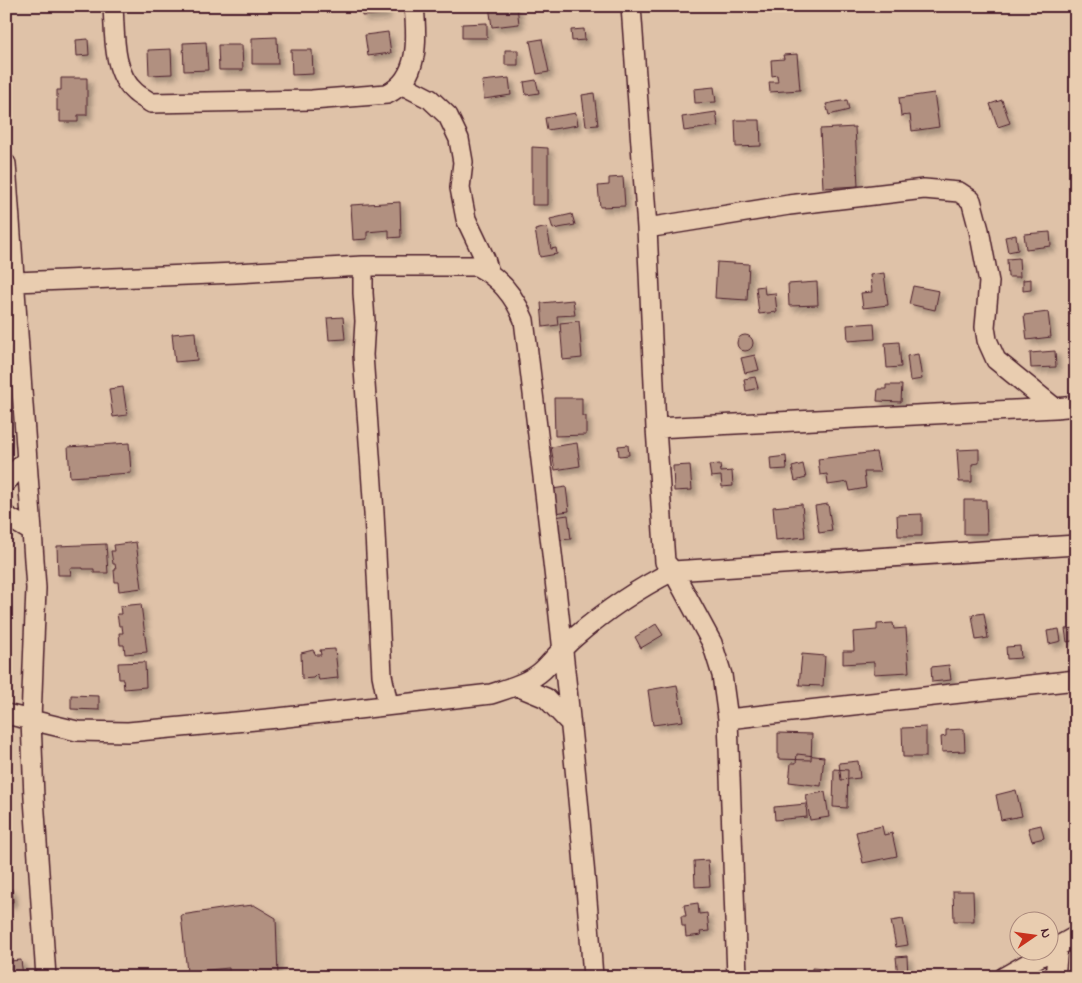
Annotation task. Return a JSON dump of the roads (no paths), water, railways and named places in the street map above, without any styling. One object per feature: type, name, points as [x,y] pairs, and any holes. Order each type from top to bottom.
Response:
[{"type":"street","points":[[113,6],[117,58],[123,74],[128,85],[151,103],[312,100],[387,94],[396,90],[408,76],[412,66],[416,23],[414,6]]},
{"type":"street","points":[[631,6],[647,228],[656,428],[665,562],[673,570],[712,642],[722,675],[728,720],[736,977]]},
{"type":"street","points":[[401,84],[430,99],[448,116],[456,131],[463,162],[460,188],[466,219],[485,258],[489,272]]},
{"type":"street","points":[[6,164],[36,588],[31,720],[34,798],[46,977]]},
{"type":"street","points":[[647,228],[798,203],[924,189],[959,192],[970,200],[979,230],[989,282],[985,327],[987,340],[996,360],[1055,408]]},
{"type":"street","points":[[364,266],[365,321],[363,354],[374,504],[381,659],[388,705]]},
{"type":"street","points":[[15,282],[364,266],[477,266],[489,272],[508,291],[518,305],[524,320],[563,647],[584,849],[593,977]]},
{"type":"street","points":[[656,428],[1076,406]]},
{"type":"street","points":[[6,482],[26,460]]},
{"type":"street","points":[[6,516],[31,531]]},
{"type":"street","points":[[6,714],[77,731],[128,732],[278,718],[491,694],[518,686],[541,671],[563,647],[609,608],[673,570],[1076,545]]},
{"type":"street","points":[[728,720],[1076,680]]},
{"type":"street","points":[[518,686],[546,698],[570,723]]},
{"type":"street","points":[[1060,946],[1076,936]]},
{"type":"street","points":[[1004,977],[1035,960]]},
{"type":"street","points":[[1055,977],[1057,960]]}]
